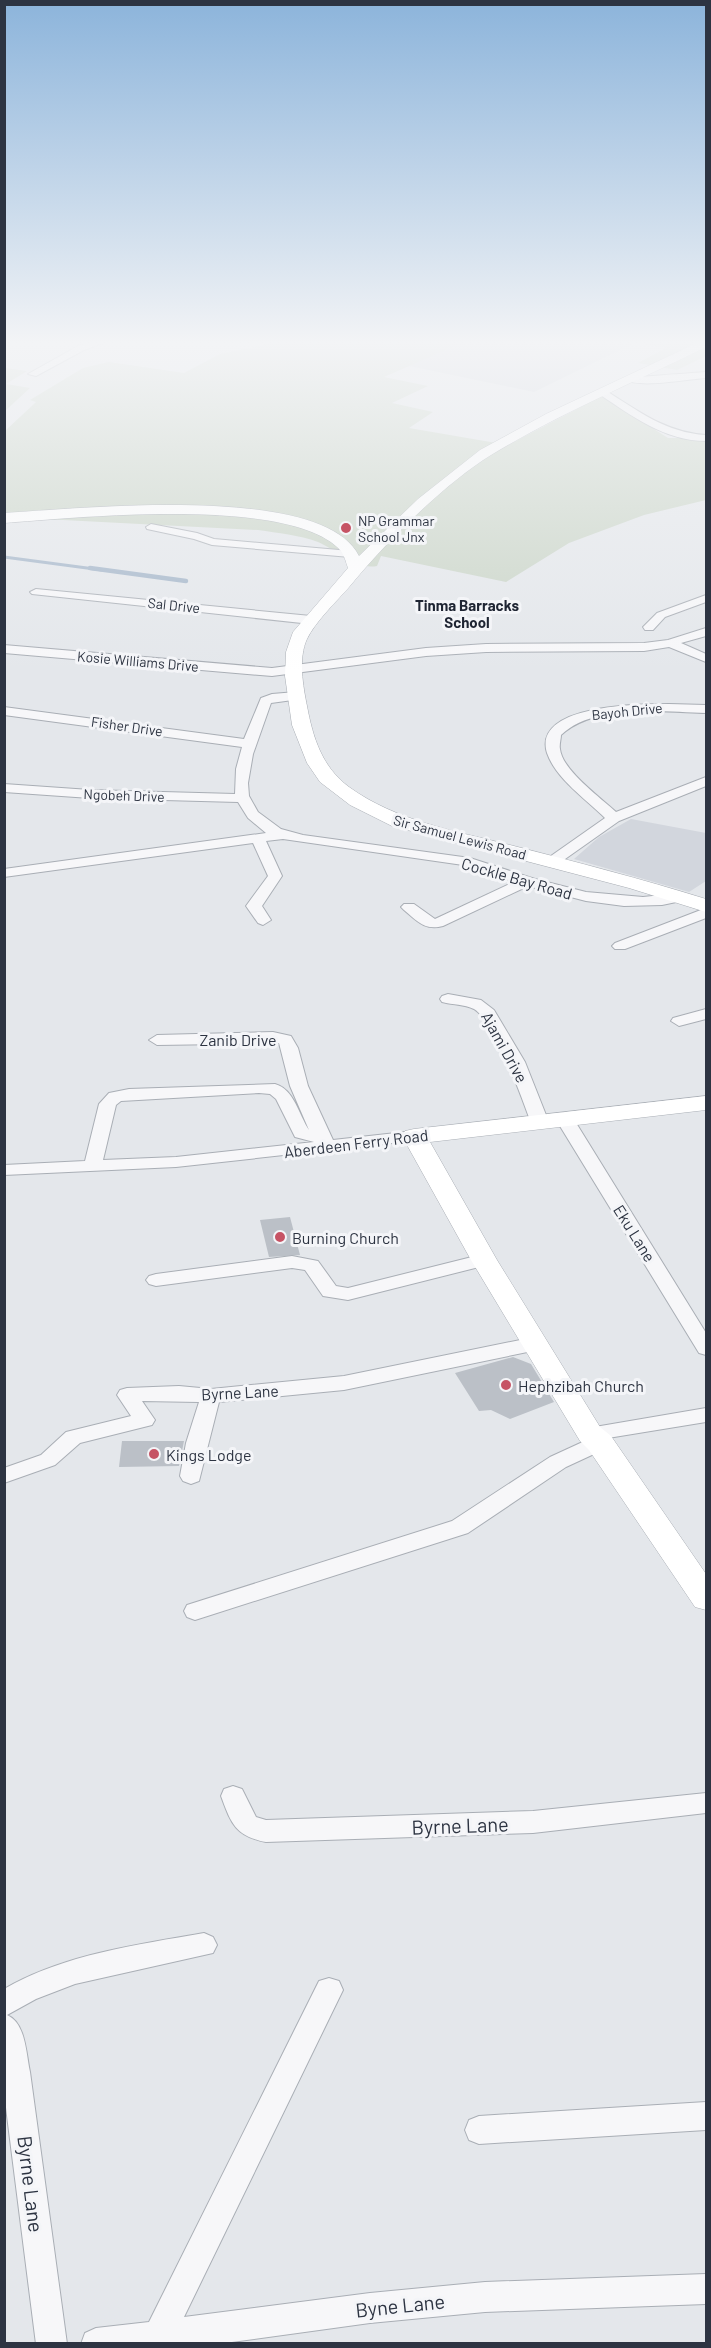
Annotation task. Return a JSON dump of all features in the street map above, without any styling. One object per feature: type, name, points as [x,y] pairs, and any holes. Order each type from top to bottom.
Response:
[{"type":"street","points":[[151,527],[197,536],[212,542],[351,556],[378,548],[449,480],[486,453]]},
{"type":"street","points":[[4,518],[186,510],[251,513],[300,522],[327,534],[351,556]]},
{"type":"street","name":"Sir Samuel Lewis Road","points":[[351,556],[299,636],[294,648],[293,671],[303,738],[311,757],[324,776],[340,792],[399,822],[553,861],[706,906]]},
{"type":"street","name":"Sal Drive","points":[[36,592],[311,620]]},
{"type":"street","points":[[649,627],[661,615],[706,598]]},
{"type":"street","points":[[293,671],[361,659],[426,652],[486,648],[620,648],[670,643],[706,632]]},
{"type":"street","points":[[670,643],[706,658]]},
{"type":"street","name":"Kosie Williams Drive","points":[[4,650],[272,672],[293,671]]},
{"type":"street","points":[[243,798],[244,765],[265,701],[272,698],[296,696]]},
{"type":"street","name":"Bayoh Drive","points":[[614,818],[563,766],[553,751],[552,741],[556,730],[564,723],[606,711],[644,708],[706,709]]},
{"type":"street","name":"Fisher Drive","points":[[4,711],[250,744]]},
{"type":"street","points":[[553,861],[614,818],[706,781]]},
{"type":"street","name":"Ngobeh Drive","points":[[4,788],[90,794],[243,798]]},
{"type":"street","name":"Cockle Bay Road","points":[[243,798],[259,821],[282,835]]},
{"type":"street","name":"Cockle Bay Road","points":[[4,873],[54,864],[180,850],[282,835],[472,862],[494,867],[527,881],[593,898],[651,903],[681,897]]},
{"type":"street","points":[[258,838],[275,876],[256,900],[254,906],[263,920]]},
{"type":"street","points":[[409,907],[430,924],[438,923],[527,881]]},
{"type":"street","points":[[620,946],[706,913]]},
{"type":"street","name":"Ajami Drive","points":[[448,999],[474,1003],[482,1006],[488,1013],[517,1062],[539,1120]]},
{"type":"street","points":[[679,1021],[706,1014]]},
{"type":"street","name":"Zanib Drive","points":[[158,1040],[273,1037],[285,1040],[290,1048],[306,1104],[325,1142]]},
{"type":"street","points":[[93,1166],[108,1104],[115,1097],[129,1094],[275,1089],[283,1097],[301,1133],[325,1142]]},
{"type":"street","name":"Aberdeen Ferry Road","points":[[4,1170],[176,1162],[325,1142],[414,1136],[539,1120],[706,1103]]},
{"type":"street","name":"Eku Lane","points":[[564,1118],[706,1348]]},
{"type":"street","points":[[414,1136],[484,1260],[595,1439],[706,1598]]},
{"type":"street","points":[[156,1280],[292,1262],[311,1265],[330,1292],[348,1294],[484,1260]]},
{"type":"street","name":"Byrne Lane","points":[[4,1476],[48,1460],[73,1437],[145,1420],[127,1395],[179,1393],[211,1396],[344,1383],[535,1344]]},
{"type":"street","points":[[191,1476],[197,1443],[211,1396]]},
{"type":"street","points":[[195,1611],[460,1527],[595,1439],[706,1415]]},
{"type":"street","name":"Byrne Lane","points":[[233,1796],[244,1822],[252,1829],[266,1831],[533,1822],[706,1803]]},
{"type":"street","points":[[4,2004],[27,1989],[79,1969],[204,1945]]},
{"type":"street","points":[[159,2334],[329,1990]]},
{"type":"street","name":"Byrne Lane","points":[[4,2027],[8,2032],[16,2072],[52,2343]]},
{"type":"street","points":[[479,2130],[706,2116]]},
{"type":"street","name":"Byne Lane","points":[[96,2343],[370,2308],[485,2297],[706,2289]]},
{"type":"shaded area","points":[[631,819],[706,833],[706,881],[689,892],[574,859],[599,837]]},
{"type":"green space","points":[[5,453],[706,453],[706,500],[644,515],[569,543],[506,582],[381,556],[377,566],[362,565],[318,542],[258,530],[5,517]]},
{"type":"building","name":"Burning Church","points":[[290,1217],[300,1255],[269,1257],[260,1220]]},
{"type":"building","name":"Hephzibah Church","points":[[513,1357],[531,1364],[554,1402],[510,1419],[491,1410],[479,1411],[455,1373]]},
{"type":"building","name":"Kings Lodge","points":[[122,1441],[184,1441],[179,1466],[119,1467]]},
{"type":"waterway","points":[[4,557],[102,570]]},
{"type":"waterway","points":[[90,568],[186,581]]},
{"type":"place","name":"NP Grammar School Jnx","points":[[346,528]]},
{"type":"place","name":"Burning Church","points":[[280,1237]]},
{"type":"place","name":"Hephzibah Church","points":[[506,1385]]},
{"type":"place","name":"Kings Lodge","points":[[154,1454]]},
{"type":"district","name":"Tinma Barracks School","points":[[467,614]]}]
